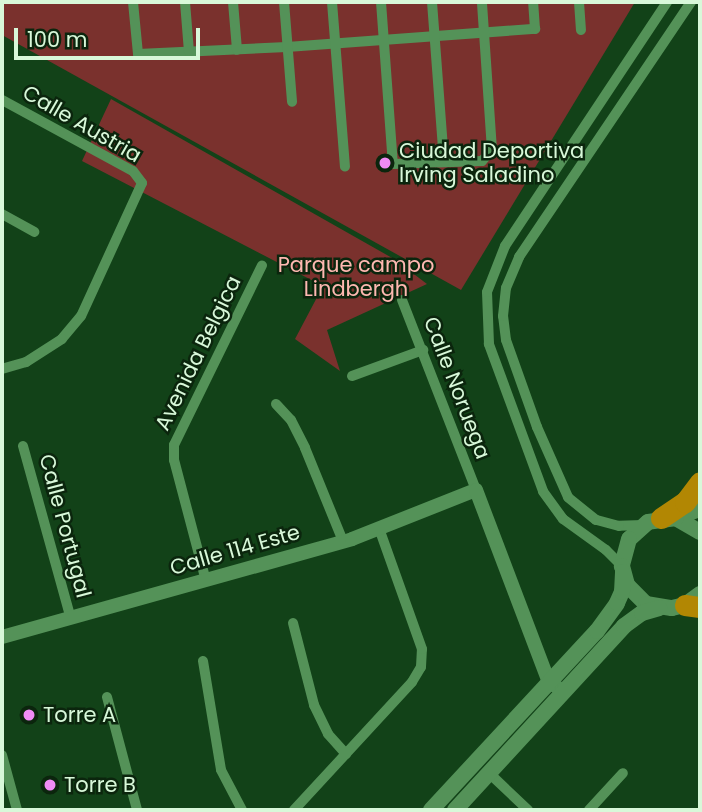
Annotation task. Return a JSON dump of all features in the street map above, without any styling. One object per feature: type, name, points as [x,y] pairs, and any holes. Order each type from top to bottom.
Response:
[{"type":"highway","points":[[660,521],[685,502],[700,482]]},
{"type":"main road","points":[[431,810],[611,613],[622,592],[622,569],[629,539],[660,521],[700,509]]},
{"type":"main road","points":[[660,521],[687,522],[700,532]]},
{"type":"main road","points":[[622,569],[635,596],[659,608]]},
{"type":"main road","points":[[455,810],[633,618],[659,608],[695,602]]},
{"type":"main road","points":[[524,709],[535,714],[535,723]]},
{"type":"main road","points":[[488,748],[489,773]]},
{"type":"main road","points":[[462,776],[489,773]]},
{"type":"street","points":[[133,2],[138,54],[287,47],[535,29],[533,2]]},
{"type":"street","points":[[185,2],[189,52]]},
{"type":"street","points":[[233,2],[236,50]]},
{"type":"street","points":[[284,2],[292,102]]},
{"type":"street","points":[[332,2],[345,166]]},
{"type":"street","points":[[382,2],[393,164],[482,161],[492,150],[482,2]]},
{"type":"street","points":[[432,2],[444,162]]},
{"type":"street","points":[[579,2],[581,30]]},
{"type":"street","points":[[622,569],[606,550],[563,519],[543,491],[489,344],[487,292],[505,246],[667,2]]},
{"type":"street","points":[[660,521],[619,526],[596,520],[568,497],[537,427],[506,340],[503,316],[506,289],[519,257],[691,2]]},
{"type":"street","name":"Calle Austria","points":[[2,100],[134,171],[142,183],[81,316],[62,339],[26,362],[2,369]]},
{"type":"street","points":[[2,214],[34,232]]},
{"type":"street","name":"Avenida Belgica","points":[[206,581],[174,460],[174,445],[262,265]]},
{"type":"street","name":"Calle Noruega","points":[[402,300],[476,490]]},
{"type":"street","points":[[352,376],[423,350]]},
{"type":"street","points":[[276,404],[291,421],[305,448],[344,541]]},
{"type":"street","name":"Calle Portugal","points":[[23,446],[70,616]]},
{"type":"street","points":[[476,490],[549,682],[556,687],[586,666]]},
{"type":"street","name":"Calle 114 Este","points":[[2,637],[344,541],[476,490]]},
{"type":"street","points":[[294,810],[412,682],[421,667],[422,649],[379,528]]},
{"type":"street","points":[[293,623],[314,705],[328,734],[345,754]]},
{"type":"street","points":[[202,661],[221,770],[242,810]]},
{"type":"street","points":[[107,697],[137,810]]},
{"type":"street","points":[[2,755],[17,810]]},
{"type":"street","points":[[489,773],[528,810]]},
{"type":"street","points":[[589,810],[623,773]]},
{"type":"green space","name":"Ciudad Deportiva Irving Saladino","points":[[2,2],[635,2],[461,290],[2,35]]},
{"type":"green space","name":"Parque campo Lindbergh","points":[[111,99],[394,259],[427,284],[327,330],[340,371],[295,339],[323,286],[82,161]]},
{"type":"place","name":"Ciudad Deportiva Irving Saladino","points":[[385,163]]},
{"type":"place","name":"Torre A","points":[[29,715]]},
{"type":"place","name":"Torre B","points":[[50,785]]}]
